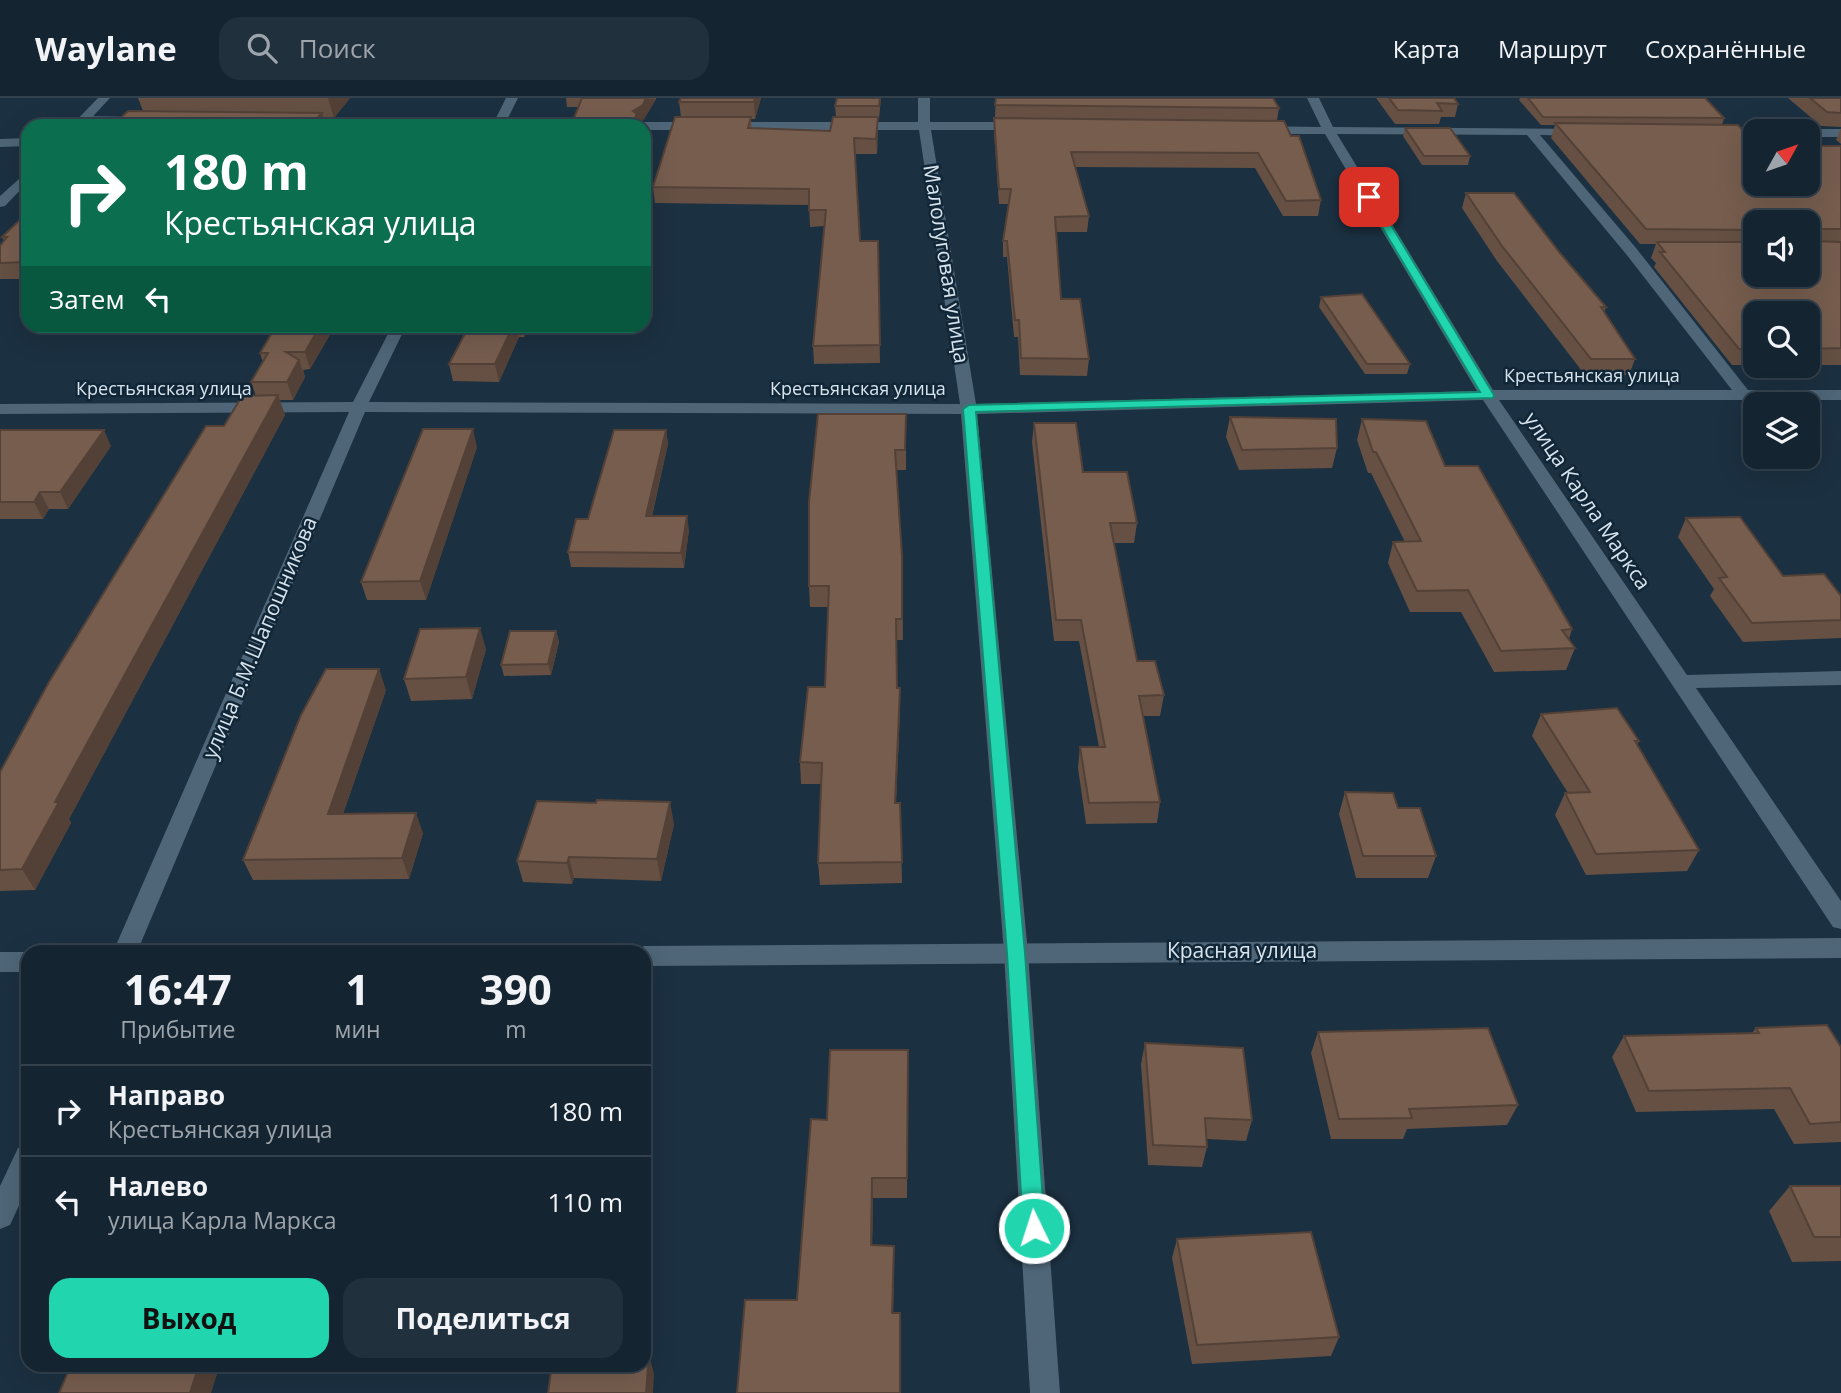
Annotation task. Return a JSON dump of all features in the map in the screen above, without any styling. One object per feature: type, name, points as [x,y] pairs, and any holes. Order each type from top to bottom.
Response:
[{"type":"street","points":[[84,119],[104,98]]},
{"type":"street","points":[[502,119],[512,98]]},
{"type":"street","name":"Малолуговая улица","points":[[924,98],[925,125],[969,409],[1016,953],[1045,1393]]},
{"type":"street","name":"улица Карла Маркса","points":[[1313,98],[1329,131],[1488,395],[1841,920]]},
{"type":"street","points":[[651,126],[1036,126]]},
{"type":"street","points":[[1246,129],[1587,132]]},
{"type":"street","points":[[1531,132],[1638,251],[1743,394]]},
{"type":"street","points":[[1699,132],[1743,132]]},
{"type":"street","points":[[1820,133],[1841,133]]},
{"type":"street","points":[[0,143],[21,142]]},
{"type":"street","points":[[0,203],[21,182]]},
{"type":"street","name":"улица Б.М.Шапошникова","points":[[128,945],[359,407],[396,333]]},
{"type":"street","name":"Крестьянская улица","points":[[0,409],[969,409],[1488,395],[1743,395]]},
{"type":"street","name":"Крестьянская улица","points":[[1820,395],[1841,395]]},
{"type":"street","points":[[1682,682],[1841,678]]},
{"type":"street","name":"Красная улица","points":[[651,956],[1841,948]]},
{"type":"street","points":[[0,962],[21,962]]},
{"type":"street","points":[[0,1216],[21,1172]]},
{"type":"building","points":[[582,98],[646,98],[643,105],[633,111],[637,114],[634,119],[574,119]]},
{"type":"building","points":[[681,98],[755,98],[754,102],[679,102]]},
{"type":"building","points":[[837,98],[880,98],[879,106],[835,106]]},
{"type":"building","points":[[996,98],[1273,98],[1279,108],[995,105]]},
{"type":"building","points":[[1389,98],[1454,98],[1458,104],[1437,103],[1442,111],[1398,110]]},
{"type":"building","points":[[1528,98],[1705,98],[1724,118],[1543,117]]},
{"type":"building","points":[[1810,98],[1841,98],[1841,113],[1827,112]]},
{"type":"building","points":[[128,111],[322,113],[316,119],[119,119]]},
{"type":"building","points":[[675,117],[751,117],[748,128],[830,131],[833,117],[878,117],[876,139],[854,138],[860,241],[878,241],[880,345],[813,346],[826,210],[809,210],[809,189],[653,187]]},
{"type":"building","points":[[994,118],[1284,121],[1291,136],[1299,136],[1321,200],[1286,201],[1258,153],[1071,152],[1089,216],[1055,217],[1061,299],[1080,299],[1089,359],[1021,358],[1019,320],[1015,320],[1007,241],[1003,241],[1011,189],[999,189]]},
{"type":"building","points":[[1555,123],[1738,125],[1743,130],[1743,196],[1820,196],[1820,146],[1841,146],[1841,229],[1820,229],[1820,210],[1743,210],[1743,230],[1646,229]]},
{"type":"building","points":[[1405,128],[1450,128],[1470,156],[1424,156]]},
{"type":"building","points":[[1466,193],[1514,193],[1606,307],[1601,307],[1635,359],[1591,359],[1502,246]]},
{"type":"building","points":[[21,219],[21,262],[0,263],[0,246],[7,237],[2,237]]},
{"type":"building","points":[[1820,241],[1841,242],[1841,348],[1820,349],[1820,301],[1743,301],[1743,349],[1739,349],[1660,252],[1665,252],[1657,242],[1743,242],[1743,287],[1820,287]]},
{"type":"building","points":[[1362,294],[1410,364],[1367,364],[1321,297]]},
{"type":"building","points":[[272,333],[316,333],[305,352],[286,352],[299,360],[287,382],[251,382],[268,353],[260,353]]},
{"type":"building","points":[[465,333],[510,333],[495,364],[449,364]]},
{"type":"building","points":[[278,395],[55,802],[59,802],[22,869],[0,870],[0,772],[49,682],[206,426],[224,426],[242,396]]},
{"type":"building","points":[[818,414],[906,414],[905,450],[895,450],[902,556],[902,619],[896,619],[897,688],[900,688],[895,803],[900,803],[902,862],[818,863],[822,763],[800,762],[808,687],[825,687],[829,586],[809,586],[809,502]]},
{"type":"building","points":[[1230,417],[1336,419],[1337,448],[1242,450]]},
{"type":"building","points":[[1362,419],[1426,421],[1445,466],[1478,466],[1572,629],[1562,630],[1575,648],[1501,651],[1468,590],[1417,591],[1393,542],[1421,541],[1376,452],[1373,452]]},
{"type":"building","points":[[1034,423],[1076,423],[1083,472],[1127,472],[1137,523],[1110,523],[1137,661],[1155,661],[1164,695],[1139,696],[1160,802],[1089,803],[1080,747],[1105,747],[1081,620],[1056,620]]},
{"type":"building","points":[[423,429],[473,429],[420,581],[361,582]]},
{"type":"building","points":[[0,430],[104,430],[60,492],[40,492],[34,502],[0,502]]},
{"type":"building","points":[[614,430],[666,430],[646,516],[687,516],[681,553],[568,552],[576,519],[588,519]]},
{"type":"building","points":[[1740,517],[1783,576],[1824,574],[1841,596],[1841,620],[1752,623],[1719,578],[1727,577],[1686,518]]},
{"type":"building","points":[[480,628],[466,677],[404,679],[420,629]]},
{"type":"building","points":[[510,631],[556,631],[548,664],[501,665]]},
{"type":"building","points":[[326,669],[379,669],[328,814],[416,813],[402,858],[243,860],[301,715]]},
{"type":"building","points":[[1617,708],[1639,741],[1635,741],[1699,850],[1596,854],[1565,793],[1590,792],[1541,714]]},
{"type":"building","points":[[1345,792],[1393,793],[1398,808],[1420,808],[1436,856],[1363,856]]},
{"type":"building","points":[[597,800],[670,802],[657,859],[569,857],[567,863],[517,861],[537,801],[596,803]]},
{"type":"building","points":[[1827,1025],[1841,1047],[1841,1122],[1810,1124],[1790,1088],[1649,1091],[1624,1036],[1759,1033],[1756,1028]]},
{"type":"building","points":[[1488,1028],[1518,1105],[1409,1109],[1412,1118],[1339,1119],[1318,1032]]},
{"type":"building","points":[[1145,1043],[1243,1048],[1252,1120],[1205,1118],[1207,1147],[1153,1145]]},
{"type":"building","points":[[830,1050],[908,1050],[907,1178],[872,1178],[871,1245],[894,1246],[892,1313],[900,1313],[900,1393],[737,1393],[745,1300],[797,1300],[811,1119],[827,1120]]},
{"type":"building","points":[[1790,1186],[1841,1186],[1841,1237],[1814,1237]]},
{"type":"building","points":[[1311,1232],[1339,1337],[1197,1345],[1177,1239]]},
{"type":"building","points":[[68,1372],[197,1372],[190,1393],[59,1393]]},
{"type":"building","points":[[551,1372],[648,1372],[646,1393],[548,1393]]},
{"type":"route","points":[[1034,1228],[1016,953],[969,409],[1488,395],[1369,197]]}]
